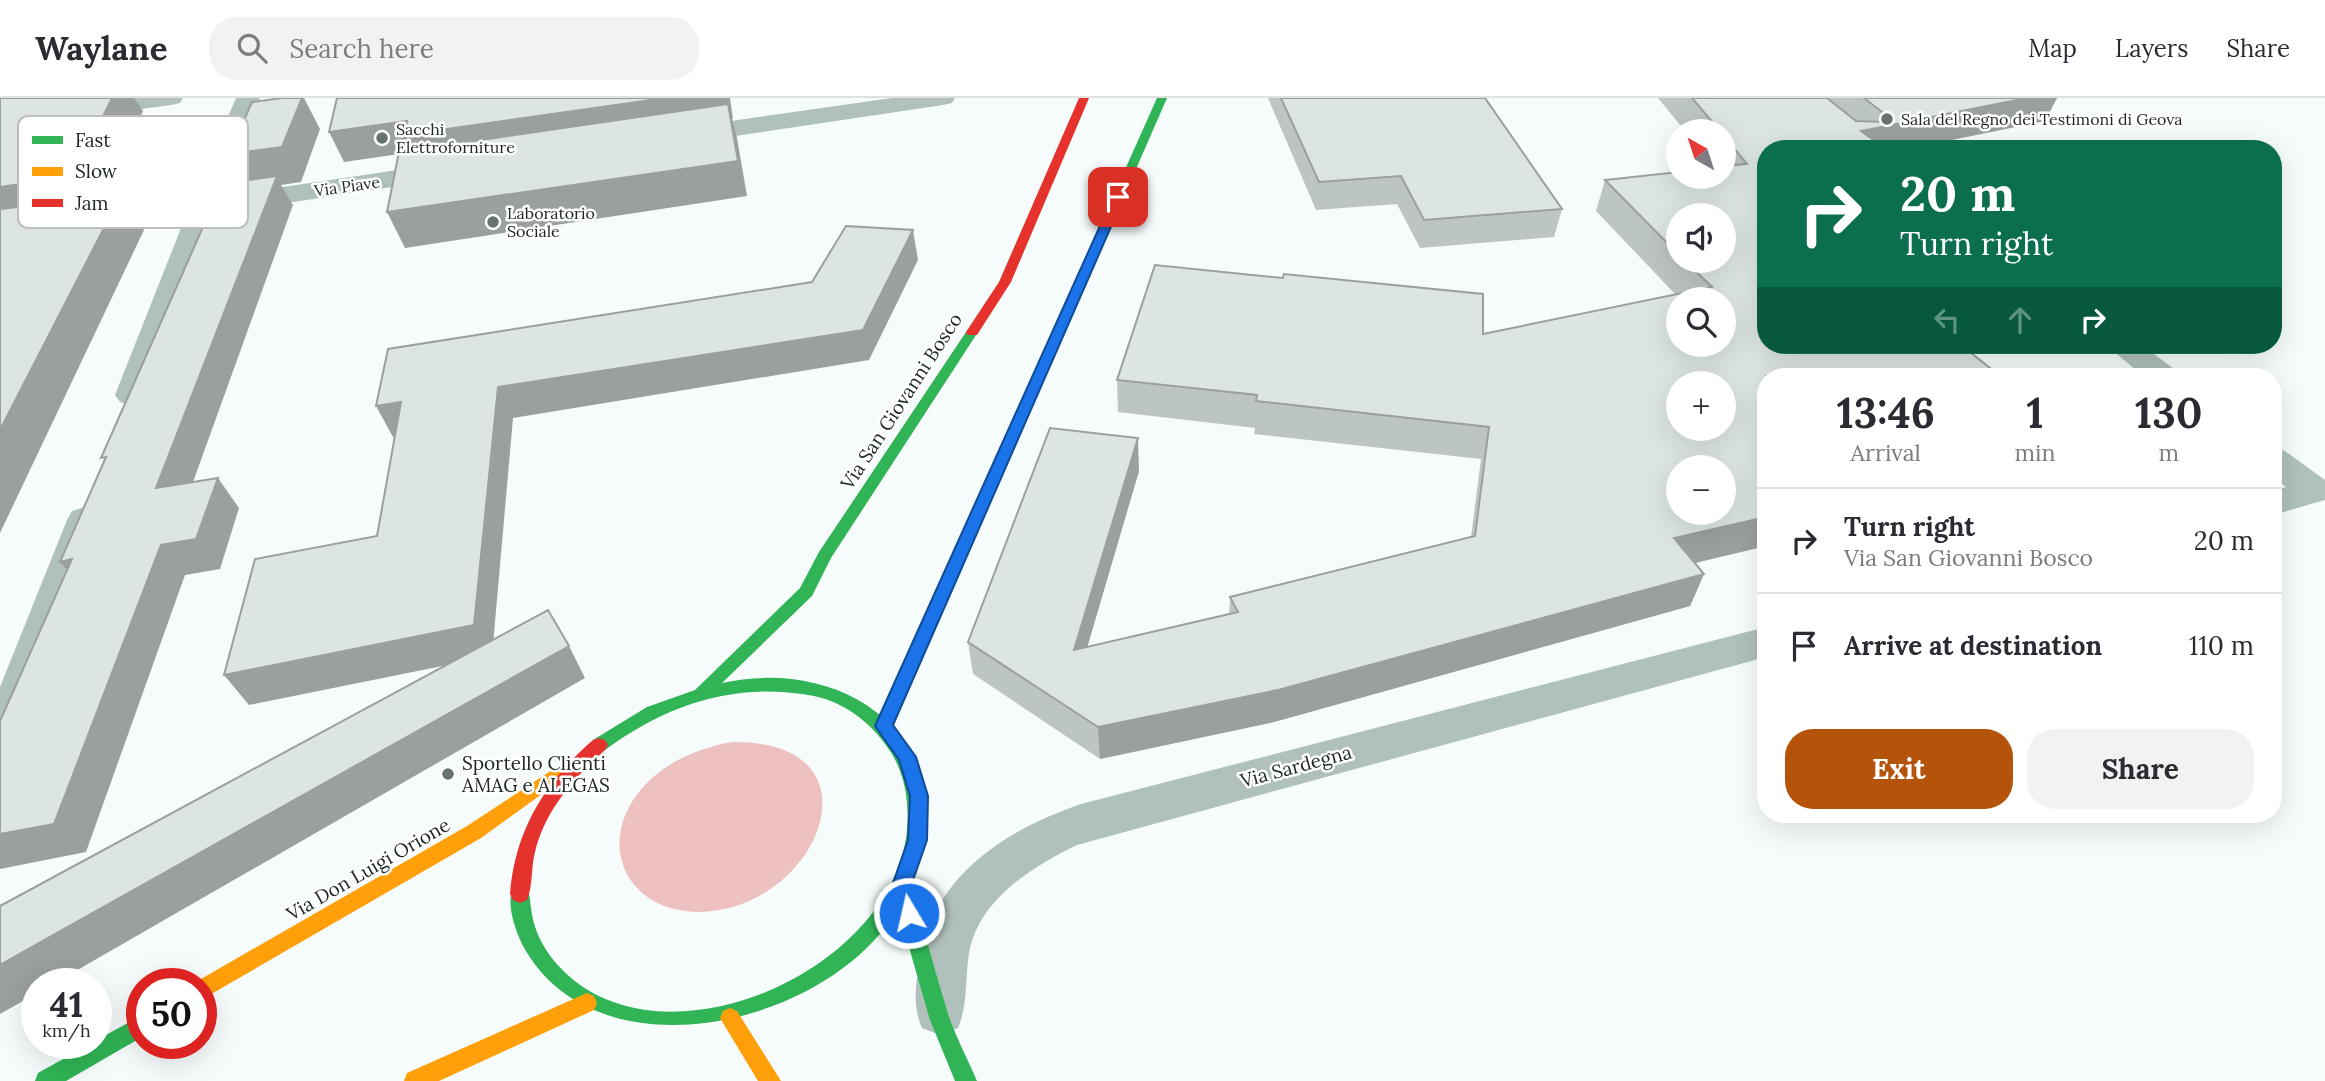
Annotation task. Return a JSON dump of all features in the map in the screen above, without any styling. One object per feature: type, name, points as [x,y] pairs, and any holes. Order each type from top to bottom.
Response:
[{"type":"main road","name":"Via San Giovanni Bosco","points":[[702,692],[806,592],[824,556],[1005,282],[1084,98]]},
{"type":"main road","points":[[884,726],[1162,98]]},
{"type":"main road","name":"Via San Giovanni Bosco","points":[[754,683],[803,686],[848,701],[884,726],[907,757],[919,796],[918,840],[901,886],[867,936],[817,978],[730,1018],[684,1023],[636,1018],[587,1003],[553,979],[530,946],[519,909],[520,868],[532,828],[553,791],[583,757],[619,729],[659,707],[702,692],[754,683]]},
{"type":"main road","name":"Via Don Luigi Orione","points":[[217,981],[474,832],[619,729]]},
{"type":"main road","points":[[901,886],[940,1020],[966,1081]]},
{"type":"main road","points":[[415,1081],[587,1003]]},
{"type":"main road","points":[[730,1018],[770,1081]]},
{"type":"main road","points":[[46,1081],[126,1034]]},
{"type":"street","points":[[31,116],[171,98]]},
{"type":"street","points":[[241,116],[248,98]]},
{"type":"street","points":[[655,140],[943,98]]},
{"type":"street","points":[[0,120],[18,118]]},
{"type":"street","name":"Via Piave","points":[[248,200],[463,169]]},
{"type":"street","name":"Via Piave","points":[[0,237],[61,228]]},
{"type":"street","points":[[119,429],[195,228]]},
{"type":"street","points":[[2134,354],[2152,368]]},
{"type":"street","points":[[2282,467],[2315,491],[2282,500]]},
{"type":"street","points":[[0,732],[31,665],[95,495]]},
{"type":"street","name":"Via Sardegna","points":[[940,1020],[942,975],[950,934],[966,905],[1000,868],[1023,850],[1051,835],[1081,823],[1757,644]]},
{"type":"shaded area","points":[[732,742],[781,749],[810,768],[822,795],[819,827],[802,859],[775,886],[739,905],[696,912],[671,908],[650,899],[635,885],[624,868],[620,849],[621,828],[629,807],[644,786],[663,769],[696,752]]},
{"type":"building","points":[[0,98],[112,98],[103,116],[18,116],[18,184],[0,187]]},
{"type":"building","points":[[302,98],[282,147],[248,151],[248,116],[246,116],[252,102]]},
{"type":"building","points":[[337,98],[665,98],[405,135],[407,121],[329,132]]},
{"type":"building","points":[[1281,98],[1485,98],[1562,209],[1424,220],[1401,176],[1319,182]]},
{"type":"building","points":[[1692,98],[1827,98],[1856,121],[1888,122],[1891,119],[1864,98],[2027,98],[1861,131],[1874,140],[1757,140],[1757,354],[1972,354],[1990,368],[1757,368],[1757,519],[1736,524],[1736,455],[1666,455],[1666,525],[1731,525],[1674,538],[1704,574],[1278,690],[1098,727],[968,642],[1050,428],[1138,438],[1074,650],[1238,612],[1230,597],[1475,536],[1489,427],[1256,401],[1257,395],[1117,380],[1155,265],[1283,278],[1284,274],[1483,294],[1483,334],[1666,296],[1666,357],[1736,357],[1736,287],[1712,287],[1697,273],[1736,273],[1736,203],[1666,203],[1666,242],[1605,180],[1666,173],[1666,189],[1736,189],[1736,165],[1747,164],[1736,151],[1736,119],[1710,119]]},
{"type":"building","points":[[728,104],[738,161],[387,212],[399,152]]},
{"type":"building","points":[[277,176],[156,488],[218,478],[196,539],[161,545],[54,824],[0,834],[0,721],[72,559],[60,562],[106,457],[101,458],[203,228],[248,228],[248,180]]},
{"type":"building","points":[[18,207],[18,228],[104,228],[0,430],[0,209]]},
{"type":"building","points":[[846,226],[913,230],[863,330],[498,387],[474,625],[224,675],[255,559],[377,536],[401,402],[376,406],[388,349],[812,282]]},
{"type":"building","points":[[548,610],[569,646],[0,965],[0,906]]},
{"type":"traffic: fast","points":[[995,476],[1162,98]]},
{"type":"traffic: fast","points":[[702,692],[806,592],[824,556],[972,332]]},
{"type":"traffic: fast","points":[[520,894],[521,910],[529,939],[554,976],[584,1001],[600,1008],[660,1022],[697,1022],[751,1008],[818,975],[858,945],[884,915],[909,866],[918,814],[915,788],[906,762],[880,725],[845,699],[807,688],[754,683]]},
{"type":"traffic: fast","points":[[599,745],[635,721],[672,704],[754,683]]},
{"type":"traffic: fast","points":[[901,886],[940,1020],[966,1081]]},
{"type":"traffic: fast","points":[[46,1081],[126,1034]]},
{"type":"traffic: slow","points":[[884,726],[995,476]]},
{"type":"traffic: slow","points":[[217,981],[474,832],[558,773]]},
{"type":"traffic: slow","points":[[415,1081],[587,1003]]},
{"type":"traffic: slow","points":[[730,1018],[770,1081]]},
{"type":"traffic: jam","points":[[972,332],[1005,282],[1084,98]]},
{"type":"traffic: jam","points":[[520,894],[526,850],[542,811],[567,776],[599,745]]},
{"type":"place","name":"Sala del Regno dei Testimoni di Geova","points":[[1887,119]]},
{"type":"place","name":"Sacchi Elettroforniture","points":[[382,138]]},
{"type":"place","name":"Laboratorio Sociale","points":[[493,222]]},
{"type":"place","name":"Sportello Clienti AMAG e ALEGAS","points":[[448,774]]},
{"type":"route","points":[[909,913],[901,886],[918,840],[919,796],[907,757],[884,726],[1118,197]]}]
